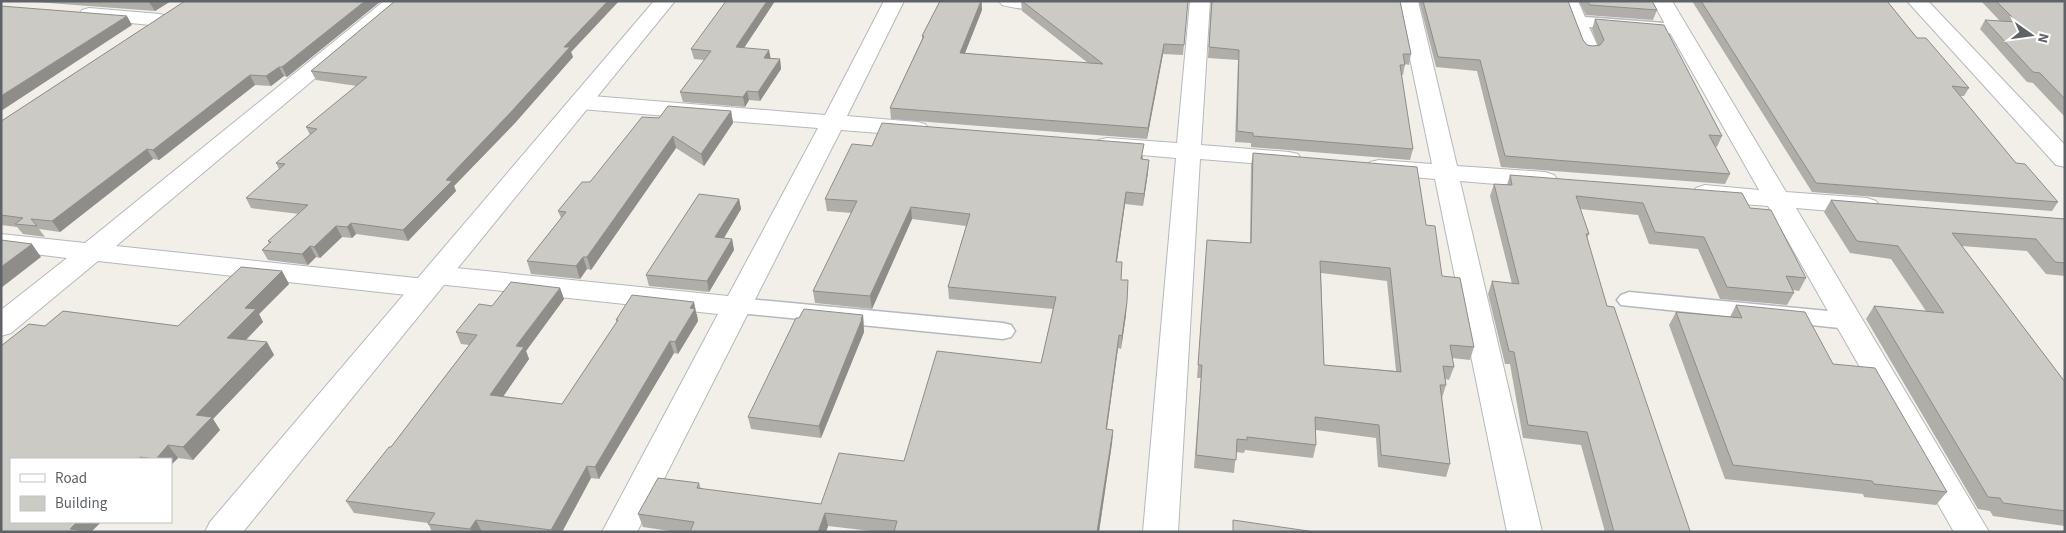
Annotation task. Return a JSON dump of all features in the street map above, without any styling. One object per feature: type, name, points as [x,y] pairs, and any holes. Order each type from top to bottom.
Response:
[{"type":"street","points":[[1,326],[397,1]]},
{"type":"street","points":[[231,531],[430,281],[665,1]]},
{"type":"street","points":[[619,532],[894,1]]},
{"type":"street","points":[[1010,1],[1050,4]]},
{"type":"street","points":[[1160,532],[1200,1]]},
{"type":"street","points":[[1408,1],[1525,532]]},
{"type":"street","points":[[1662,1],[1972,532]]},
{"type":"street","points":[[1916,1],[2065,160]]},
{"type":"street","points":[[65,12],[167,15],[136,35]]},
{"type":"street","points":[[580,102],[941,131]]},
{"type":"street","points":[[1089,143],[1307,161]]},
{"type":"street","points":[[1356,165],[1562,182]]},
{"type":"street","points":[[1680,191],[1886,208]]},
{"type":"street","points":[[1,242],[430,281],[737,306]]},
{"type":"lane","points":[[1570,1],[1590,49]]},
{"type":"lane","points":[[1578,21],[1678,28]]},
{"type":"lane","points":[[1629,300],[1849,321]]},
{"type":"lane","points":[[737,306],[1003,331]]},
{"type":"building","points":[[185,1],[365,1],[282,67],[266,76],[250,75],[153,150],[147,149],[52,221],[31,219],[37,226],[15,224],[23,218],[1,215],[1,121]]},
{"type":"building","points":[[395,1],[608,1],[564,47],[570,47],[446,180],[452,181],[403,230],[351,223],[347,227],[336,226],[314,247],[310,246],[302,254],[262,250],[271,242],[268,241],[308,205],[246,198],[285,164],[276,163],[317,129],[306,127],[367,77],[311,71]]},
{"type":"building","points":[[726,1],[767,1],[736,47],[769,50],[764,58],[780,59],[758,92],[747,91],[743,97],[680,92],[711,51],[691,49]]},
{"type":"building","points":[[940,1],[981,1],[960,53],[1103,64],[1022,1],[1188,1],[1184,45],[1164,44],[1148,128],[890,108]]},
{"type":"building","points":[[1212,1],[1400,1],[1411,54],[1403,54],[1405,65],[1400,65],[1413,149],[1253,136],[1253,133],[1237,131],[1239,50],[1209,47]]},
{"type":"building","points":[[1423,1],[1568,1],[1583,40],[1587,45],[1593,46],[1600,45],[1604,40],[1595,19],[1664,25],[1722,136],[1709,135],[1730,174],[1505,156],[1480,60],[1438,57]]},
{"type":"building","points":[[1587,1],[1652,1],[1657,10],[1590,5]]},
{"type":"building","points":[[1701,1],[1887,1],[1917,38],[1926,38],[1969,88],[1952,86],[2016,163],[2025,164],[2058,202],[1816,183]]},
{"type":"building","points":[[1996,1],[2065,1],[2065,99],[2040,73],[2033,72],[1985,20],[2017,22]]},
{"type":"building","points":[[1,6],[127,16],[1,96]]},
{"type":"building","points":[[668,106],[731,111],[701,154],[673,136],[587,257],[583,257],[576,266],[527,261],[566,212],[558,211],[582,182],[590,182],[642,117],[659,118]]},
{"type":"building","points":[[882,123],[1144,144],[1141,159],[1149,160],[1144,194],[1126,192],[1116,262],[1122,262],[1121,280],[1128,280],[1127,302],[1122,336],[1119,335],[1106,429],[1113,430],[1097,532],[894,532],[897,521],[825,513],[818,532],[690,532],[694,522],[638,514],[658,478],[699,483],[697,488],[821,504],[839,453],[904,461],[937,351],[1041,363],[1056,297],[948,287],[970,214],[911,207],[870,296],[813,291],[857,201],[825,199],[852,144],[872,146]]},
{"type":"building","points":[[1253,153],[1417,167],[1426,225],[1435,226],[1442,276],[1460,278],[1474,347],[1450,345],[1454,367],[1443,366],[1446,385],[1440,385],[1450,464],[1381,455],[1379,425],[1315,417],[1316,445],[1247,437],[1247,440],[1237,439],[1236,460],[1196,455],[1202,365],[1198,365],[1207,240],[1251,243]],"holes":[[[1320,261],[1390,268],[1401,372],[1324,365]]]},
{"type":"building","points":[[1510,175],[1742,193],[1750,208],[1771,210],[1806,278],[1786,276],[1794,293],[1727,287],[1704,237],[1655,232],[1643,203],[1576,196],[1589,234],[1586,234],[1607,306],[1614,307],[1690,531],[1693,532],[1614,532],[1587,432],[1528,425],[1514,352],[1509,351],[1492,281],[1519,284],[1494,184],[1512,185]]},
{"type":"building","points":[[699,194],[739,199],[715,237],[732,239],[707,281],[646,275]]},
{"type":"building","points":[[1831,200],[2065,219],[2065,263],[2055,262],[2036,239],[1952,233],[2065,382],[2065,511],[2003,503],[2000,498],[1988,497],[1874,306],[1944,313],[1898,246],[1857,241]]},
{"type":"building","points":[[1,240],[32,244],[1,267]]},
{"type":"building","points":[[241,267],[282,271],[245,308],[256,309],[227,338],[267,342],[196,415],[212,417],[183,447],[168,445],[157,458],[10,458],[10,523],[76,523],[70,529],[93,532],[1,532],[1,346],[29,324],[45,326],[63,311],[178,326]]},
{"type":"building","points":[[511,282],[560,288],[516,346],[524,347],[490,395],[562,404],[618,320],[616,320],[632,295],[694,302],[690,308],[695,309],[675,342],[670,341],[595,467],[587,466],[551,530],[476,520],[470,529],[428,524],[435,513],[346,501],[389,447],[391,447],[477,335],[456,332],[479,304],[492,306]]},
{"type":"building","points":[[1736,305],[1805,312],[1833,364],[1875,368],[1947,492],[1874,484],[1872,481],[1733,465],[1676,312],[1742,318]]},
{"type":"building","points":[[804,309],[863,315],[819,426],[748,417],[796,318],[799,318]]},
{"type":"building","points":[[1233,520],[1315,532],[1233,532]]}]
